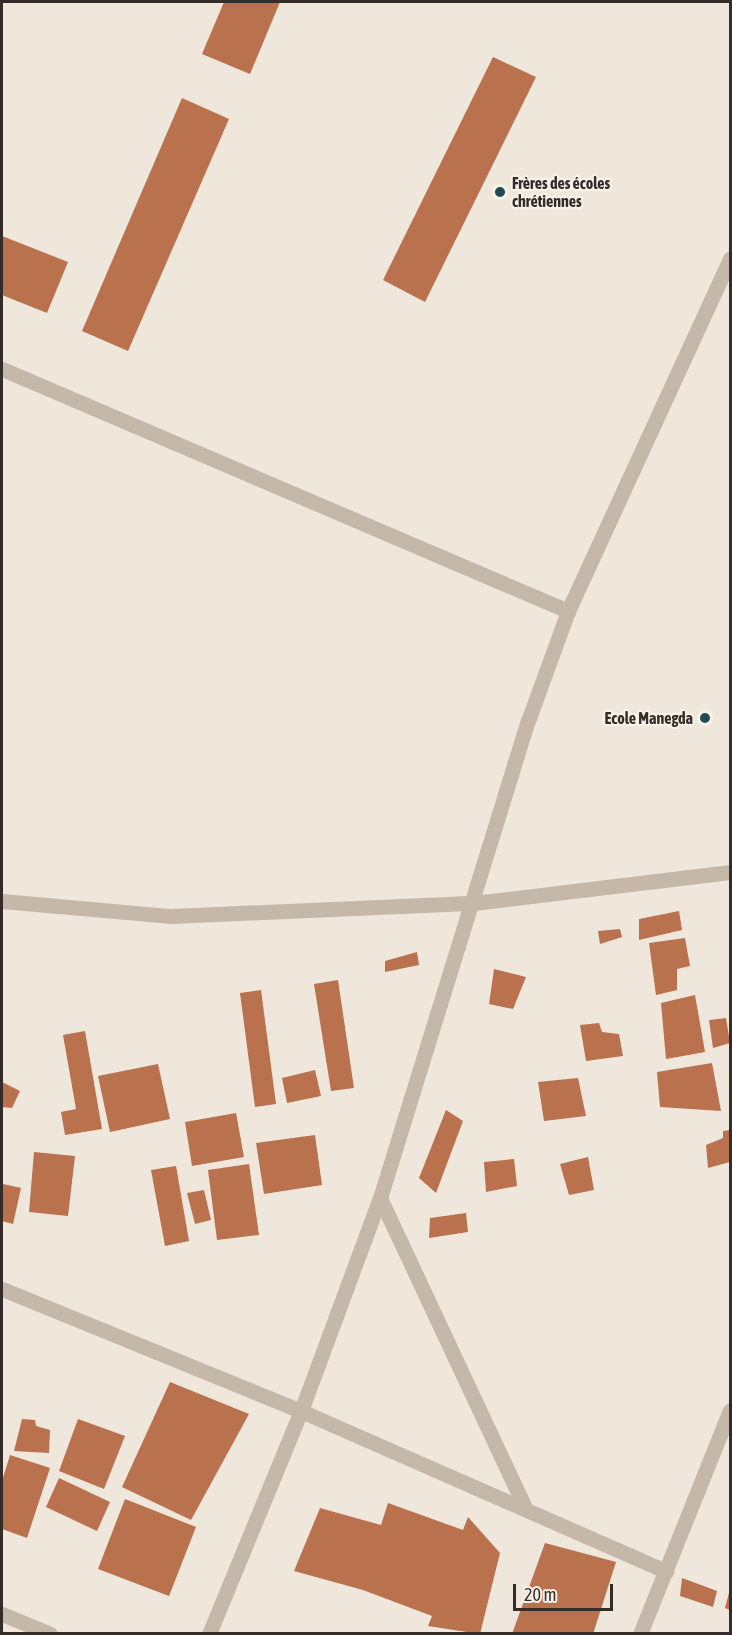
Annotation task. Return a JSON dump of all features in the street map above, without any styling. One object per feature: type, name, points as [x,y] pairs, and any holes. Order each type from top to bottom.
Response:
[{"type":"street","points":[[209,1634],[301,1410],[380,1198],[474,903],[528,721],[568,610],[730,258]]},
{"type":"street","points":[[2,369],[568,610]]},
{"type":"street","points":[[2,901],[171,916],[474,903],[730,872]]},
{"type":"street","points":[[380,1198],[526,1509]]},
{"type":"street","points":[[2,1289],[301,1410],[666,1571]]},
{"type":"street","points":[[640,1634],[730,1410]]},
{"type":"street","points":[[2,1614],[50,1634]]},
{"type":"building","points":[[224,2],[280,2],[250,74],[202,54]]},
{"type":"building","points":[[493,57],[536,77],[425,302],[383,280]]},
{"type":"building","points":[[182,98],[229,119],[128,351],[82,331]]},
{"type":"building","points":[[2,236],[68,262],[47,313],[2,295]]},
{"type":"building","points":[[679,911],[682,930],[639,940],[639,919]]},
{"type":"building","points":[[620,929],[622,937],[600,944],[598,931]]},
{"type":"building","points":[[685,938],[690,966],[677,969],[677,990],[656,995],[649,943]]},
{"type":"building","points":[[417,952],[419,965],[385,972],[385,961]]},
{"type":"building","points":[[494,969],[526,977],[513,1009],[489,1004]]},
{"type":"building","points":[[338,980],[354,1088],[331,1091],[314,984]]},
{"type":"building","points":[[261,990],[276,1104],[255,1107],[240,993]]},
{"type":"building","points":[[695,995],[705,1052],[666,1059],[661,1003]]},
{"type":"building","points":[[726,1018],[730,1043],[713,1048],[709,1020]]},
{"type":"building","points":[[599,1023],[602,1032],[619,1034],[623,1056],[586,1061],[580,1025]]},
{"type":"building","points":[[85,1031],[102,1129],[65,1135],[61,1112],[76,1109],[63,1035]]},
{"type":"building","points":[[712,1063],[721,1111],[660,1107],[657,1072]]},
{"type":"building","points":[[158,1064],[170,1119],[110,1132],[98,1076]]},
{"type":"building","points":[[315,1070],[321,1096],[287,1103],[282,1078]]},
{"type":"building","points":[[578,1078],[586,1116],[544,1121],[538,1082]]},
{"type":"building","points":[[2,1082],[20,1091],[12,1108],[2,1107]]},
{"type":"building","points":[[446,1110],[463,1121],[436,1193],[419,1178]]},
{"type":"building","points":[[236,1113],[244,1157],[192,1166],[185,1122]]},
{"type":"building","points":[[730,1130],[730,1162],[708,1168],[706,1145],[723,1138],[723,1131]]},
{"type":"building","points":[[315,1135],[322,1185],[264,1194],[256,1143]]},
{"type":"building","points":[[34,1152],[75,1156],[68,1216],[29,1212]]},
{"type":"building","points":[[588,1157],[594,1190],[569,1195],[560,1164]]},
{"type":"building","points":[[514,1159],[517,1186],[486,1192],[484,1162]]},
{"type":"building","points":[[249,1164],[259,1235],[217,1240],[208,1170]]},
{"type":"building","points":[[176,1166],[189,1241],[165,1246],[151,1170]]},
{"type":"building","points":[[3,1184],[21,1188],[13,1224],[2,1221]]},
{"type":"building","points":[[204,1190],[211,1220],[195,1224],[187,1193]]},
{"type":"building","points":[[466,1213],[468,1232],[429,1238],[430,1218]]},
{"type":"building","points":[[170,1382],[249,1414],[191,1520],[122,1487]]},
{"type":"building","points":[[22,1419],[35,1420],[36,1426],[50,1430],[49,1453],[14,1451]]},
{"type":"building","points":[[78,1419],[125,1436],[104,1489],[59,1471]]},
{"type":"building","points":[[10,1455],[50,1468],[27,1538],[2,1529],[2,1481]]},
{"type":"building","points":[[59,1478],[110,1502],[97,1531],[46,1507]]},
{"type":"building","points":[[125,1499],[196,1527],[169,1596],[98,1569]]},
{"type":"building","points":[[388,1503],[463,1530],[468,1517],[500,1553],[480,1634],[428,1626],[432,1616],[363,1590],[294,1571],[320,1508],[381,1525]]},
{"type":"building","points":[[545,1543],[616,1562],[593,1634],[512,1634]]},
{"type":"building","points":[[682,1578],[717,1591],[713,1607],[680,1596]]},
{"type":"building","points":[[730,1589],[730,1610],[725,1608]]},
{"type":"place","name":"Frères des écoles chrétiennes","points":[[500,192]]},
{"type":"place","name":"Ecole Manegda","points":[[705,718]]}]
